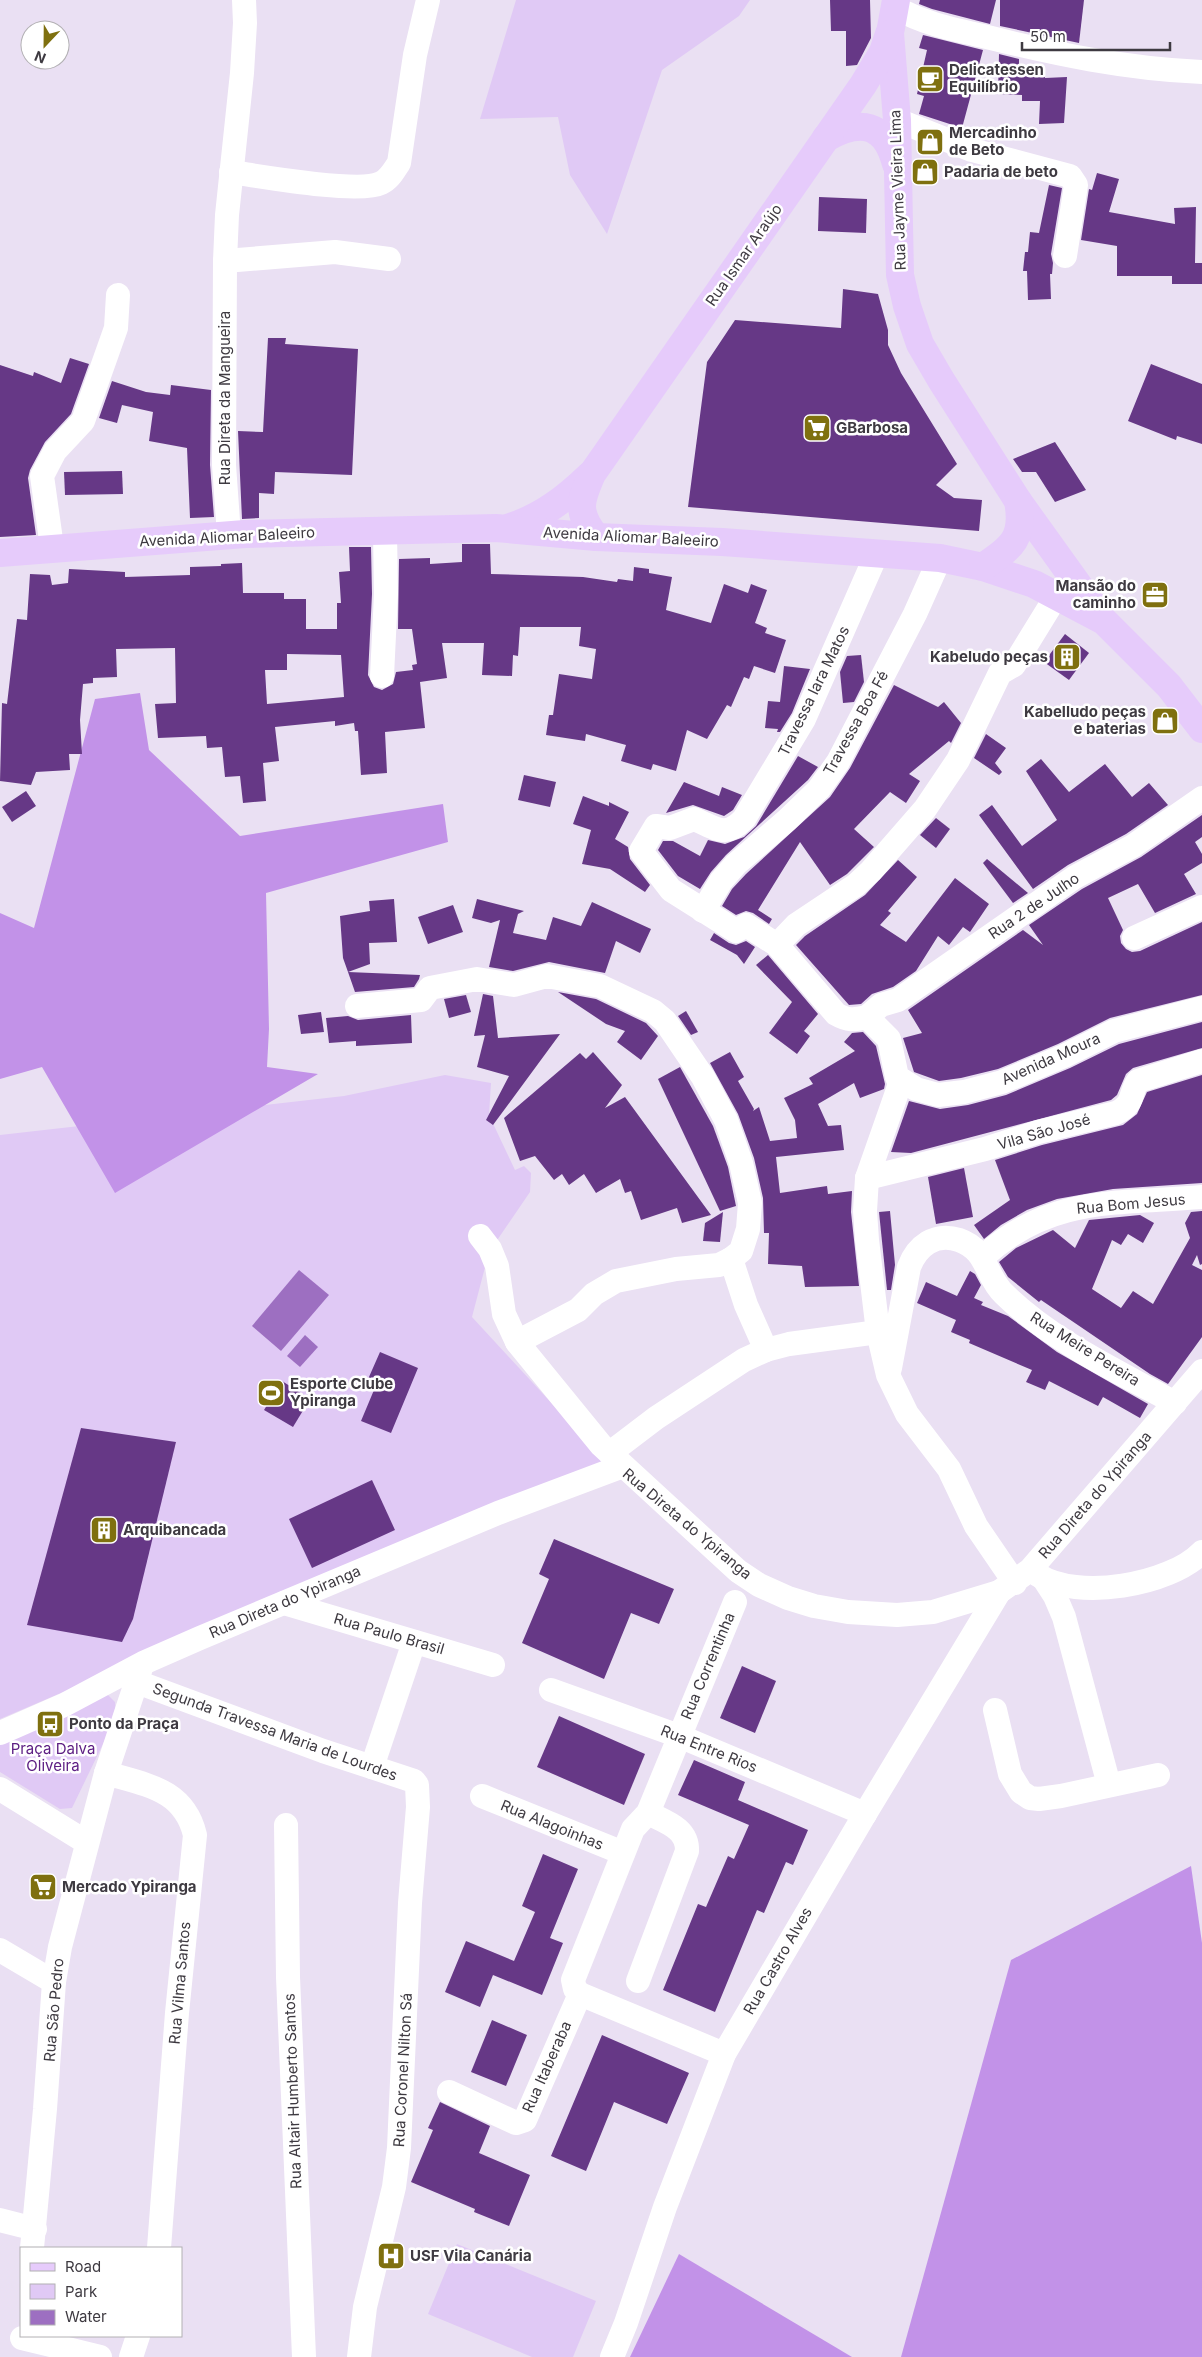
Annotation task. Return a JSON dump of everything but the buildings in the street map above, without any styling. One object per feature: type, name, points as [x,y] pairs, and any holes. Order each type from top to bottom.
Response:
[{"type":"main road","name":"Rua Jayme Vieira Lima","points":[[894,14],[900,275],[907,306],[920,344],[1018,500],[1104,621]]},
{"type":"main road","name":"Rua Ismar Araújo","points":[[506,529],[532,520],[549,510],[565,499],[592,474],[873,71],[894,14]]},
{"type":"main road","points":[[826,138],[848,127],[859,125],[878,132],[885,138],[892,151],[898,174]]},
{"type":"main road","name":"Rua Ismar Araújo","points":[[592,474],[581,505],[587,526],[596,537]]},
{"type":"main road","points":[[983,566],[1006,550],[1016,539],[1021,521],[1018,500]]},
{"type":"main road","name":"Avenida Aliomar Baleeiro","points":[[0,553],[52,547],[229,536],[506,529],[596,537],[662,539],[940,558],[983,566],[1057,594],[1104,621],[1169,686],[1202,729]]},
{"type":"street","name":"Rua Direta da Mangueira","points":[[229,536],[224,465],[225,261],[231,172],[242,73],[245,23],[244,0]]},
{"type":"street","points":[[231,172],[295,182],[368,186],[382,183],[391,175],[399,163],[415,55],[428,0]]},
{"type":"street","points":[[894,14],[1031,48],[1152,70],[1202,72]]},
{"type":"street","points":[[897,120],[972,150],[1070,176],[1076,185],[1065,256]]},
{"type":"street","points":[[225,261],[334,252],[389,260]]},
{"type":"street","points":[[52,547],[42,476],[54,452],[83,422],[116,328],[118,295]]},
{"type":"street","points":[[382,676],[386,594],[385,532]]},
{"type":"street","name":"Travessa Iara Matos","points":[[703,911],[671,890],[641,851],[656,826],[670,828],[694,819],[716,829],[726,831],[734,829],[744,819],[804,719],[877,553]]},
{"type":"street","name":"Travessa Boa Fé","points":[[703,911],[721,881],[736,864],[787,820],[819,789],[838,762],[919,605],[940,558]]},
{"type":"street","points":[[777,945],[796,925],[856,885],[871,872],[925,809],[958,760],[1000,673],[1014,665],[1057,594]]},
{"type":"street","name":"Rua 2 de Julho","points":[[867,1017],[881,1005],[898,1000],[1075,877],[1133,846],[1202,798]]},
{"type":"street","points":[[1134,938],[1202,907]]},
{"type":"street","points":[[703,911],[736,931],[746,925],[777,945],[836,1014],[845,1019],[853,1020],[867,1017],[889,1039],[895,1072],[901,1081],[867,1178],[865,1211],[878,1332],[888,1375],[907,1414],[949,1469],[976,1526],[1022,1581],[1055,1596],[1064,1617],[1109,1785]]},
{"type":"street","points":[[357,1006],[421,1000],[430,988],[452,982],[477,979],[514,985],[547,976],[600,986],[652,1011],[666,1021],[683,1044],[726,1120],[741,1163],[750,1203],[748,1229],[741,1250],[731,1259],[719,1265],[676,1269],[616,1281],[594,1294],[578,1310],[517,1342]]},
{"type":"street","name":"Avenida Moura","points":[[901,1081],[938,1095],[964,1092],[1002,1082],[1064,1056],[1114,1031],[1202,1008]]},
{"type":"street","name":"Vila São José","points":[[867,1178],[1116,1113],[1124,1109],[1130,1102],[1138,1081],[1202,1061]]},
{"type":"street","name":"Rua Bom Jesus","points":[[983,1256],[1028,1223],[1070,1209],[1128,1201],[1202,1197]]},
{"type":"street","points":[[480,1236],[490,1249],[497,1266],[504,1314],[517,1342],[616,1460],[713,1380],[744,1360],[766,1350],[789,1344],[878,1332]]},
{"type":"street","points":[[888,1375],[909,1267],[914,1254],[927,1243],[947,1237],[960,1241],[983,1256]]},
{"type":"street","name":"Rua Meire Pereira","points":[[983,1256],[991,1278],[1002,1293],[1019,1308],[1092,1356],[1175,1403]]},
{"type":"street","points":[[731,1259],[746,1305],[766,1350]]},
{"type":"street","name":"Rua Direta do Ypiranga","points":[[0,1734],[140,1672],[284,1603],[489,1517],[616,1460],[738,1571],[759,1585],[788,1598],[814,1606],[848,1612],[897,1615],[933,1612],[1022,1581],[1202,1371]]},
{"type":"street","points":[[1022,1581],[1098,1588],[1124,1586],[1178,1570],[1202,1552]]},
{"type":"street","name":"Rua Castro Alves","points":[[612,2357],[626,2324],[665,2207],[724,2054],[865,1814],[1022,1581]]},
{"type":"street","name":"Rua Correntinha","points":[[648,1813],[735,1602]]},
{"type":"street","name":"Rua Paulo Brasil","points":[[284,1603],[493,1665]]},
{"type":"street","points":[[372,1767],[414,1642]]},
{"type":"street","name":"Segunda Travessa Maria de Lourdes","points":[[140,1672],[372,1767],[414,1781]]},
{"type":"street","name":"Rua São Pedro","points":[[34,2239],[54,1982],[60,1947],[86,1842],[106,1773],[140,1672]]},
{"type":"street","name":"Rua Entre Rios","points":[[551,1690],[679,1736],[865,1814]]},
{"type":"street","points":[[994,1710],[1010,1774],[1020,1792],[1030,1798],[1039,1799],[1158,1775]]},
{"type":"street","name":"Rua Vilma Santos","points":[[106,1773],[148,1786],[172,1796],[184,1807],[191,1818],[196,1835],[177,2013],[159,2247]]},
{"type":"street","name":"Rua Coronel Nilton Sá","points":[[359,2357],[365,2308],[394,2186],[399,2148],[411,1886],[418,1807],[417,1785],[414,1781]]},
{"type":"street","points":[[0,1789],[86,1842]]},
{"type":"street","name":"Rua Alagoinhas","points":[[482,1796],[623,1853]]},
{"type":"street","points":[[638,1981],[687,1851],[685,1836],[679,1830],[648,1813],[637,1823],[623,1853],[573,1980],[575,1990],[580,1994],[724,2054]]},
{"type":"street","name":"Rua Altair Humberto Santos","points":[[286,1825],[288,1977],[304,2357]]},
{"type":"street","points":[[0,1950],[54,1982]]},
{"type":"street","name":"Rua Itaberaba","points":[[449,2092],[516,2124],[525,2120],[580,1994]]},
{"type":"street","points":[[0,2220],[34,2239]]},
{"type":"street","points":[[131,2357],[138,2337]]},
{"type":"street","points":[[21,2344],[100,2357]]},
{"type":"green space","points":[[516,0],[750,0],[739,16],[662,70],[607,234],[570,175],[558,117],[480,119]]},
{"type":"green space","name":"Esporte Clube Ypiranga","points":[[445,1075],[491,1083],[489,1115],[515,1170],[524,1166],[531,1173],[530,1192],[489,1252],[472,1317],[605,1461],[0,1719],[0,1135],[344,1096]]},
{"type":"green space","name":"Praça Dalva Oliveira","points":[[103,1694],[108,1695],[115,1702],[116,1717],[72,1808],[60,1809],[0,1772],[0,1739]]},
{"type":"green space","points":[[457,2244],[596,2301],[573,2357],[532,2357],[428,2314]]},
{"type":"shaded area","points":[[140,693],[149,750],[240,836],[443,804],[448,842],[266,893],[269,1029],[267,1067],[318,1074],[115,1193],[42,1067],[0,1079],[0,913],[34,928],[95,699]]},
{"type":"shaded area","points":[[1191,1866],[1202,1943],[1202,2357],[901,2357],[1011,1960]]},
{"type":"shaded area","points":[[679,2254],[852,2357],[630,2357]]},
{"type":"water","points":[[299,1270],[329,1295],[281,1351],[252,1326]]},
{"type":"water","points":[[305,1335],[318,1347],[300,1367],[287,1356]]},
{"type":"place","name":"Delicatessen Equilíbrio","points":[[930,79]]},
{"type":"place","name":"Mercadinho de Beto","points":[[930,142]]},
{"type":"place","name":"Padaria de beto","points":[[925,172]]},
{"type":"place","name":"GBarbosa","points":[[817,428]]},
{"type":"place","name":"Mansão do caminho","points":[[1155,595]]},
{"type":"place","name":"Kabeludo peças","points":[[1067,657]]},
{"type":"place","name":"Kabelludo peças e baterias","points":[[1165,721]]},
{"type":"place","name":"Esporte Clube Ypiranga","points":[[271,1393]]},
{"type":"place","name":"Arquibancada","points":[[104,1530]]},
{"type":"place","name":"Ponto da Praça","points":[[50,1724]]},
{"type":"place","name":"Mercado Ypiranga","points":[[43,1887]]},
{"type":"place","name":"USF Vila Canária","points":[[391,2256]]}]
